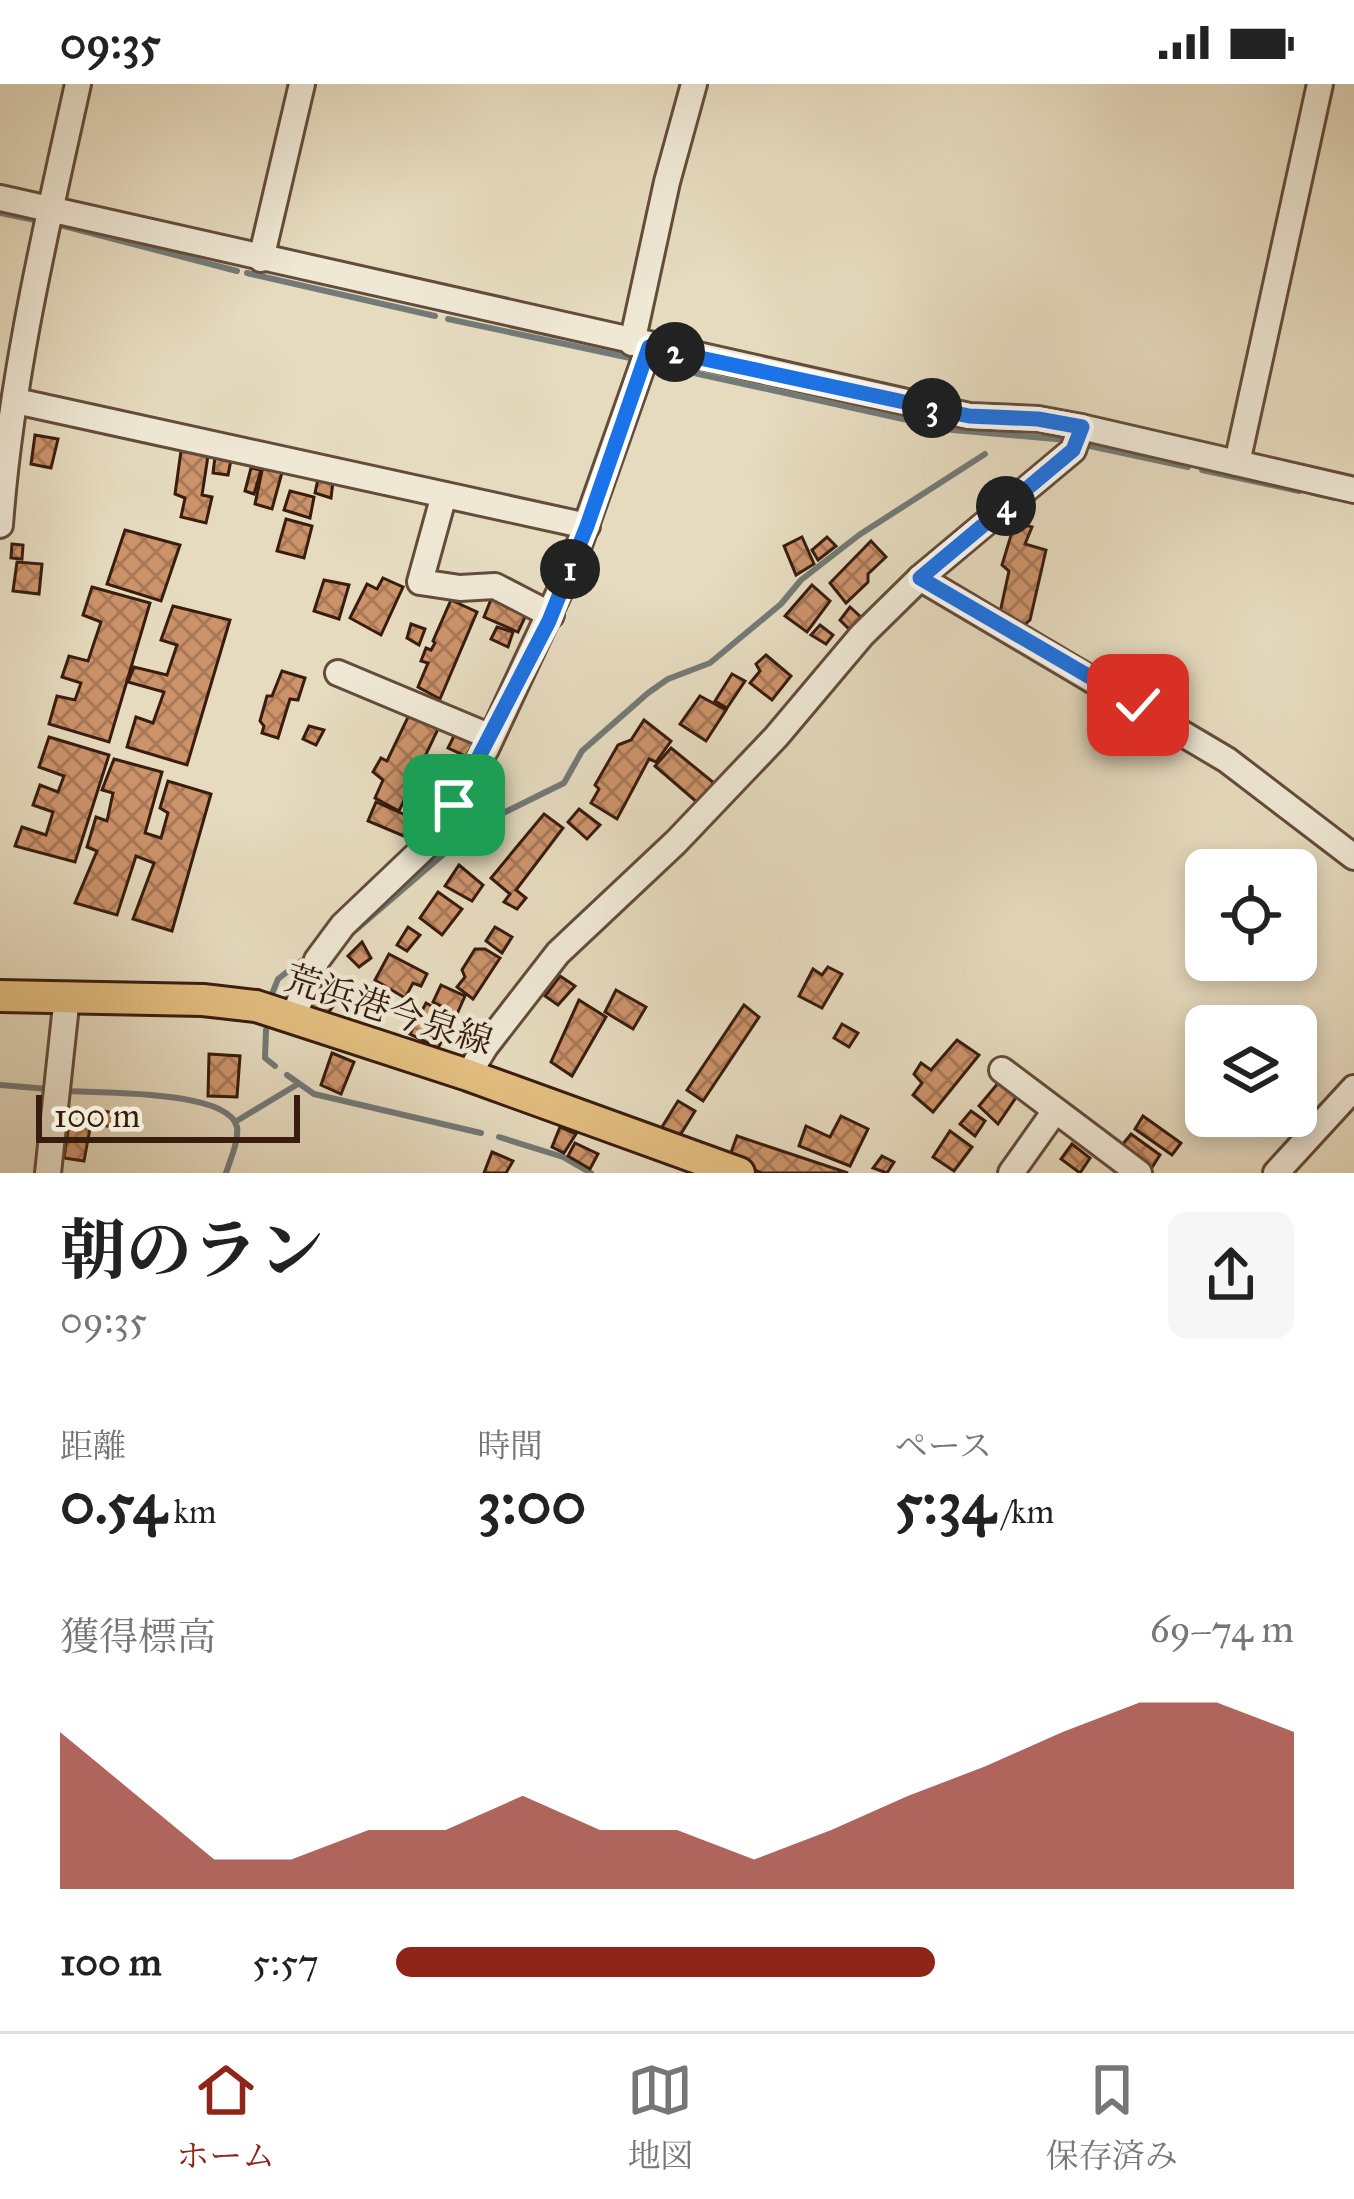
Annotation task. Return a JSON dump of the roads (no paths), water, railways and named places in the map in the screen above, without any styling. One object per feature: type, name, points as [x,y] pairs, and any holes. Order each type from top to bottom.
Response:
[{"type":"main road","name":"荒浜港今泉線","points":[[0,996],[227,1002],[292,1017],[468,1075],[705,1168],[739,1173]]},
{"type":"street","points":[[0,525],[16,401],[78,84]]},
{"type":"street","points":[[261,259],[302,84]]},
{"type":"street","points":[[292,1017],[316,959],[343,925],[427,844],[491,737],[551,615],[587,526],[640,345],[667,182],[694,84]]},
{"type":"street","points":[[1237,463],[1320,84]]},
{"type":"street","points":[[0,198],[969,416],[1038,419],[1082,427],[1354,490]]},
{"type":"street","points":[[16,401],[587,526]]},
{"type":"street","points":[[468,1075],[558,953],[704,812],[776,737],[862,635],[920,578],[1073,450],[1082,427]]},
{"type":"street","points":[[444,495],[420,582],[460,588],[494,586],[551,615]]},
{"type":"street","points":[[920,578],[1227,760],[1354,856]]},
{"type":"street","points":[[338,673],[491,737]]},
{"type":"street","points":[[48,1173],[68,996]]},
{"type":"street","points":[[1002,1070],[1139,1173]]},
{"type":"street","points":[[1276,1173],[1354,1088]]},
{"type":"street","points":[[1011,1173],[1055,1111]]},
{"type":"waterway","points":[[0,213],[35,220]]},
{"type":"waterway","points":[[60,225],[237,271]]},
{"type":"waterway","points":[[247,273],[435,316]]},
{"type":"waterway","points":[[448,319],[635,359]]},
{"type":"waterway","points":[[653,364],[953,430],[1067,440]]},
{"type":"waterway","points":[[1090,446],[1188,467]]},
{"type":"waterway","points":[[343,941],[475,827],[564,783],[582,751],[648,693],[668,679],[710,663],[781,604],[801,580],[859,535],[985,454]]},
{"type":"waterway","points":[[1202,470],[1299,491]]},
{"type":"waterway","points":[[1310,492],[1335,498]]},
{"type":"waterway","points":[[272,994],[278,979],[301,961]]},
{"type":"waterway","points":[[266,1030],[265,1058],[275,1066]]},
{"type":"waterway","points":[[287,1075],[314,1094],[481,1133]]},
{"type":"waterway","points":[[235,1122],[298,1084]]},
{"type":"waterway","points":[[0,1085],[48,1089]]},
{"type":"waterway","points":[[67,1091],[161,1096],[212,1106],[229,1115],[237,1127],[226,1173]]},
{"type":"waterway","points":[[499,1137],[563,1157],[591,1173]]}]
